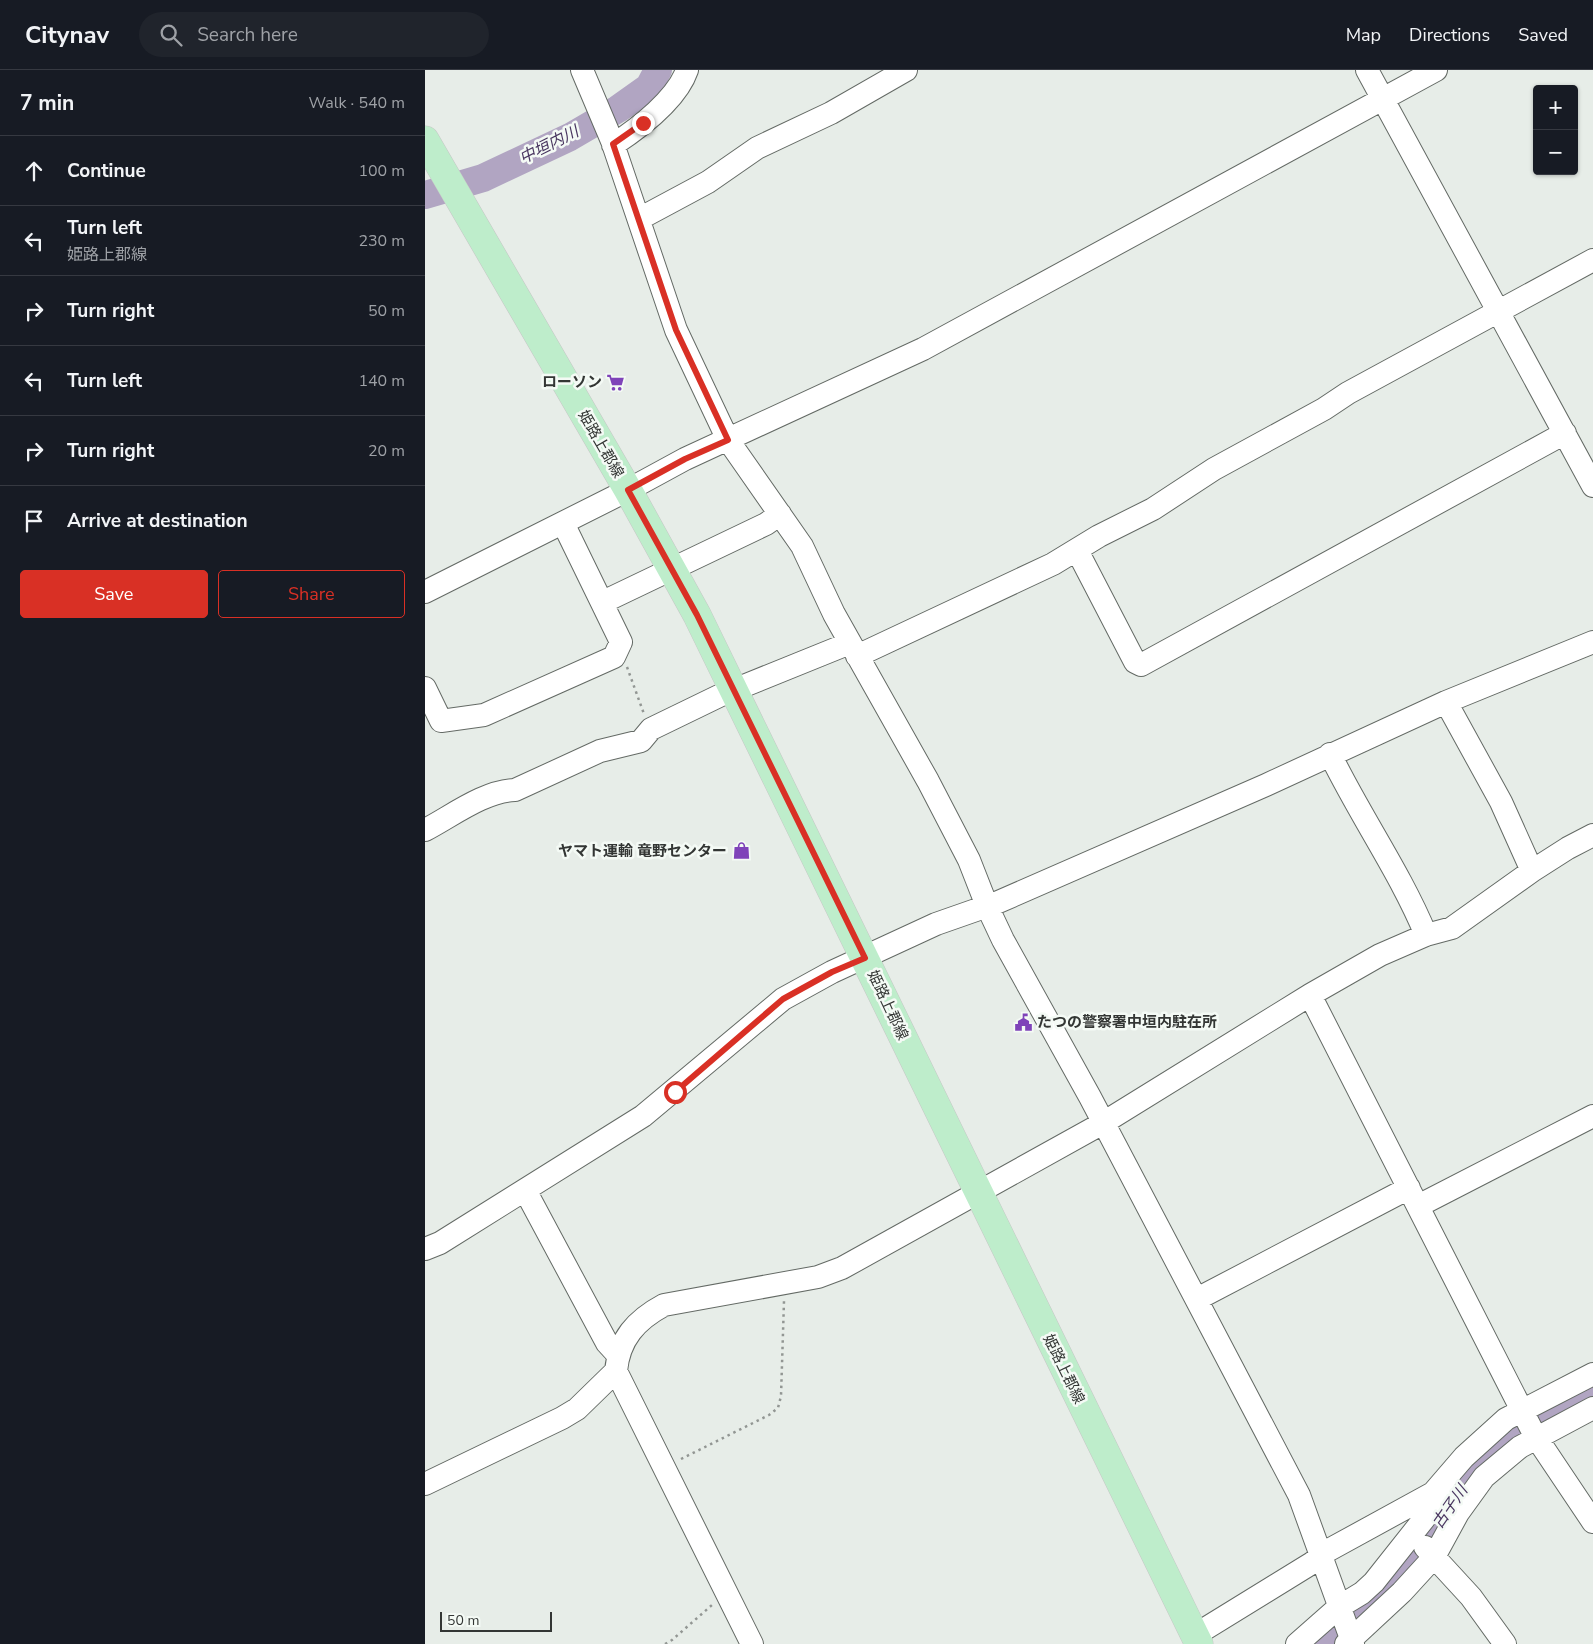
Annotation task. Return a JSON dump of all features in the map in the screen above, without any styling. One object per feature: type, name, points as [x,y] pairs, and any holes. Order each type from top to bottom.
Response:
[{"type":"main road","name":"姫路上郡線","points":[[431,151],[628,490],[734,690],[978,1194],[1197,1639]]},
{"type":"street","points":[[582,70],[613,143],[676,330],[728,440],[802,546],[854,650],[928,781],[965,852],[987,906],[1197,1299],[1299,1495],[1350,1641],[1402,1592],[1424,1545],[1439,1500],[1446,1489],[1443,1482]]},
{"type":"street","points":[[613,143],[643,123],[673,95],[684,80],[687,70]]},
{"type":"street","points":[[639,219],[708,182],[757,148],[831,113],[907,70]]},
{"type":"street","points":[[1367,70],[1593,486]]},
{"type":"street","points":[[425,592],[628,490],[685,459],[923,349],[1436,70]]},
{"type":"street","points":[[425,830],[487,797],[515,790],[612,746],[641,740],[651,729],[734,690],[854,650],[945,616],[1074,553],[1099,536],[1153,509],[1178,491],[1241,453],[1593,260]]},
{"type":"street","points":[[1074,553],[1081,558],[1135,662],[1141,665],[1565,433]]},
{"type":"street","points":[[603,602],[765,524],[780,514]]},
{"type":"street","points":[[425,688],[441,721],[484,715],[614,657],[621,642],[563,523]]},
{"type":"street","points":[[425,1250],[440,1243],[643,1116],[783,999],[832,972],[936,924],[987,906],[1266,785],[1446,702],[1593,642]]},
{"type":"street","points":[[1446,702],[1501,802],[1531,871]]},
{"type":"street","points":[[1331,754],[1347,790],[1387,857],[1426,936]]},
{"type":"street","points":[[425,1484],[577,1409],[617,1363],[632,1328],[645,1316],[664,1305],[818,1277],[842,1268],[1103,1123],[1310,995],[1380,955],[1426,936],[1452,928],[1531,871],[1593,835]]},
{"type":"street","points":[[1310,995],[1530,1425],[1593,1522]]},
{"type":"street","points":[[1197,1299],[1413,1197],[1593,1116]]},
{"type":"street","points":[[525,1190],[607,1343],[664,1467],[752,1644]]},
{"type":"street","points":[[1297,1644],[1374,1582],[1424,1545],[1458,1513],[1484,1477],[1520,1447],[1530,1425],[1593,1374]]},
{"type":"street","points":[[1197,1639],[1327,1551],[1433,1493],[1464,1457],[1506,1419],[1530,1425],[1593,1408]]},
{"type":"street","points":[[1424,1545],[1471,1597],[1505,1644]]},
{"type":"path","points":[[618,651],[622,655],[651,729]]},
{"type":"path","points":[[664,1467],[769,1415],[778,1408],[781,1396],[784,1284]]},
{"type":"path","points":[[665,1644],[718,1600],[727,1595]]},
{"type":"waterway","name":"中垣内川","points":[[425,195],[483,178],[570,137],[618,109],[649,87],[658,70]]},
{"type":"waterway","name":"古子川","points":[[1325,1644],[1382,1593],[1415,1557],[1489,1452],[1522,1429],[1593,1394]]},
{"type":"place","name":"ローソン","points":[[616,382]]},
{"type":"place","name":"ヤマト運輸 竜野センター","points":[[741,851]]},
{"type":"place","name":"たつの警察署中垣内駐在所","points":[[1023,1022]]},
{"type":"route","points":[[643,123],[613,144],[676,330],[728,440],[685,459],[628,490],[697,615],[865,958],[832,972],[783,999],[675,1092]]}]
